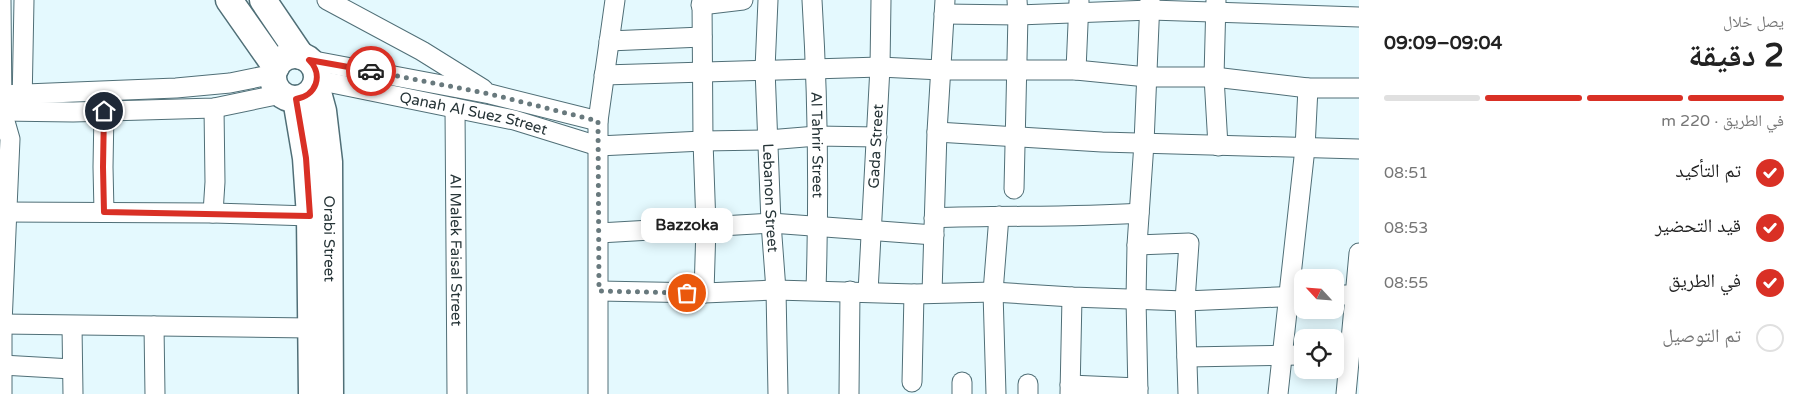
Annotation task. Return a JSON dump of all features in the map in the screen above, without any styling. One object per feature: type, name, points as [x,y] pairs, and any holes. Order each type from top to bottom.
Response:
[{"type":"main road","name":"Orabi Street","points":[[230,0],[323,111],[329,162],[330,394]]},
{"type":"main road","name":"Orabi Street","points":[[263,0],[296,77],[306,158],[310,216],[312,394]]},
{"type":"street","points":[[1,0],[1,103],[10,139]]},
{"type":"street","points":[[24,0],[22,102],[10,139],[3,212],[2,381],[72,369]]},
{"type":"street","points":[[327,0],[422,51],[490,94]]},
{"type":"street","points":[[598,394],[598,121],[616,0]]},
{"type":"street","points":[[704,294],[706,226],[702,2],[743,0]]},
{"type":"street","name":"Lebanon Street","points":[[768,0],[765,69],[771,223],[776,290],[778,394]]},
{"type":"street","name":"Al Tahrir Street","points":[[812,0],[817,69],[818,226],[816,290]]},
{"type":"street","name":"Gada Street","points":[[849,394],[859,291],[871,231],[877,137],[881,0]]},
{"type":"street","points":[[1072,297],[1070,389],[1138,391],[1136,245],[1144,143],[1150,5]]},
{"type":"street","points":[[1076,70],[1079,6]]},
{"type":"street","points":[[1216,6],[1214,77],[1218,146]]},
{"type":"street","points":[[912,382],[923,293],[934,226],[937,132],[945,7],[1216,6],[1359,17]]},
{"type":"street","points":[[1014,189],[1018,8]]},
{"type":"street","points":[[609,41],[702,37]]},
{"type":"street","points":[[604,75],[880,67],[941,70],[1076,70],[1146,77],[1214,77],[1308,88],[1359,88]]},
{"type":"street","points":[[1,103],[296,77]]},
{"type":"street","points":[[22,102],[104,111],[214,108],[296,77]]},
{"type":"street","name":"Qanah Al Suez Street","points":[[296,77],[490,94],[598,121]]},
{"type":"street","name":"Qanah Al Suez Street","points":[[296,77],[514,120],[598,146]]},
{"type":"street","points":[[1297,269],[1308,88]]},
{"type":"street","points":[[212,213],[215,182],[214,108]]},
{"type":"street","name":"Al Malek Faisal Street","points":[[455,108],[457,394]]},
{"type":"street","points":[[104,111],[104,212]]},
{"type":"street","points":[[937,132],[1218,146],[1359,149]]},
{"type":"street","points":[[598,146],[703,140],[768,140],[817,136],[877,137]]},
{"type":"street","points":[[3,212],[212,213],[310,216]]},
{"type":"street","points":[[599,233],[771,223],[871,231],[934,226],[999,216],[1139,213]]},
{"type":"street","points":[[996,394],[993,292],[999,216]]},
{"type":"street","points":[[1136,245],[1189,242],[1185,301],[1188,394]]},
{"type":"street","points":[[1346,394],[1348,356],[1357,295],[1359,253]]},
{"type":"street","points":[[599,291],[704,294],[776,290],[923,293],[993,292],[1185,301],[1294,296]]},
{"type":"street","points":[[1344,295],[1357,295]]},
{"type":"street","points":[[1278,394],[1281,354],[1294,300]]},
{"type":"street","points":[[2,324],[310,328]]},
{"type":"street","points":[[72,326],[73,394]]},
{"type":"street","points":[[154,326],[154,394]]},
{"type":"street","points":[[1187,357],[1294,355]]},
{"type":"way so far","points":[[371,71],[490,94],[598,121],[599,291],[687,293]]},
{"type":"place","name":"Bazzoka","points":[[687,293]]},
{"type":"route","points":[[104,111],[104,212],[310,216],[306,158],[296,99],[310,94],[316,85],[316,69],[309,60],[371,71]]}]
